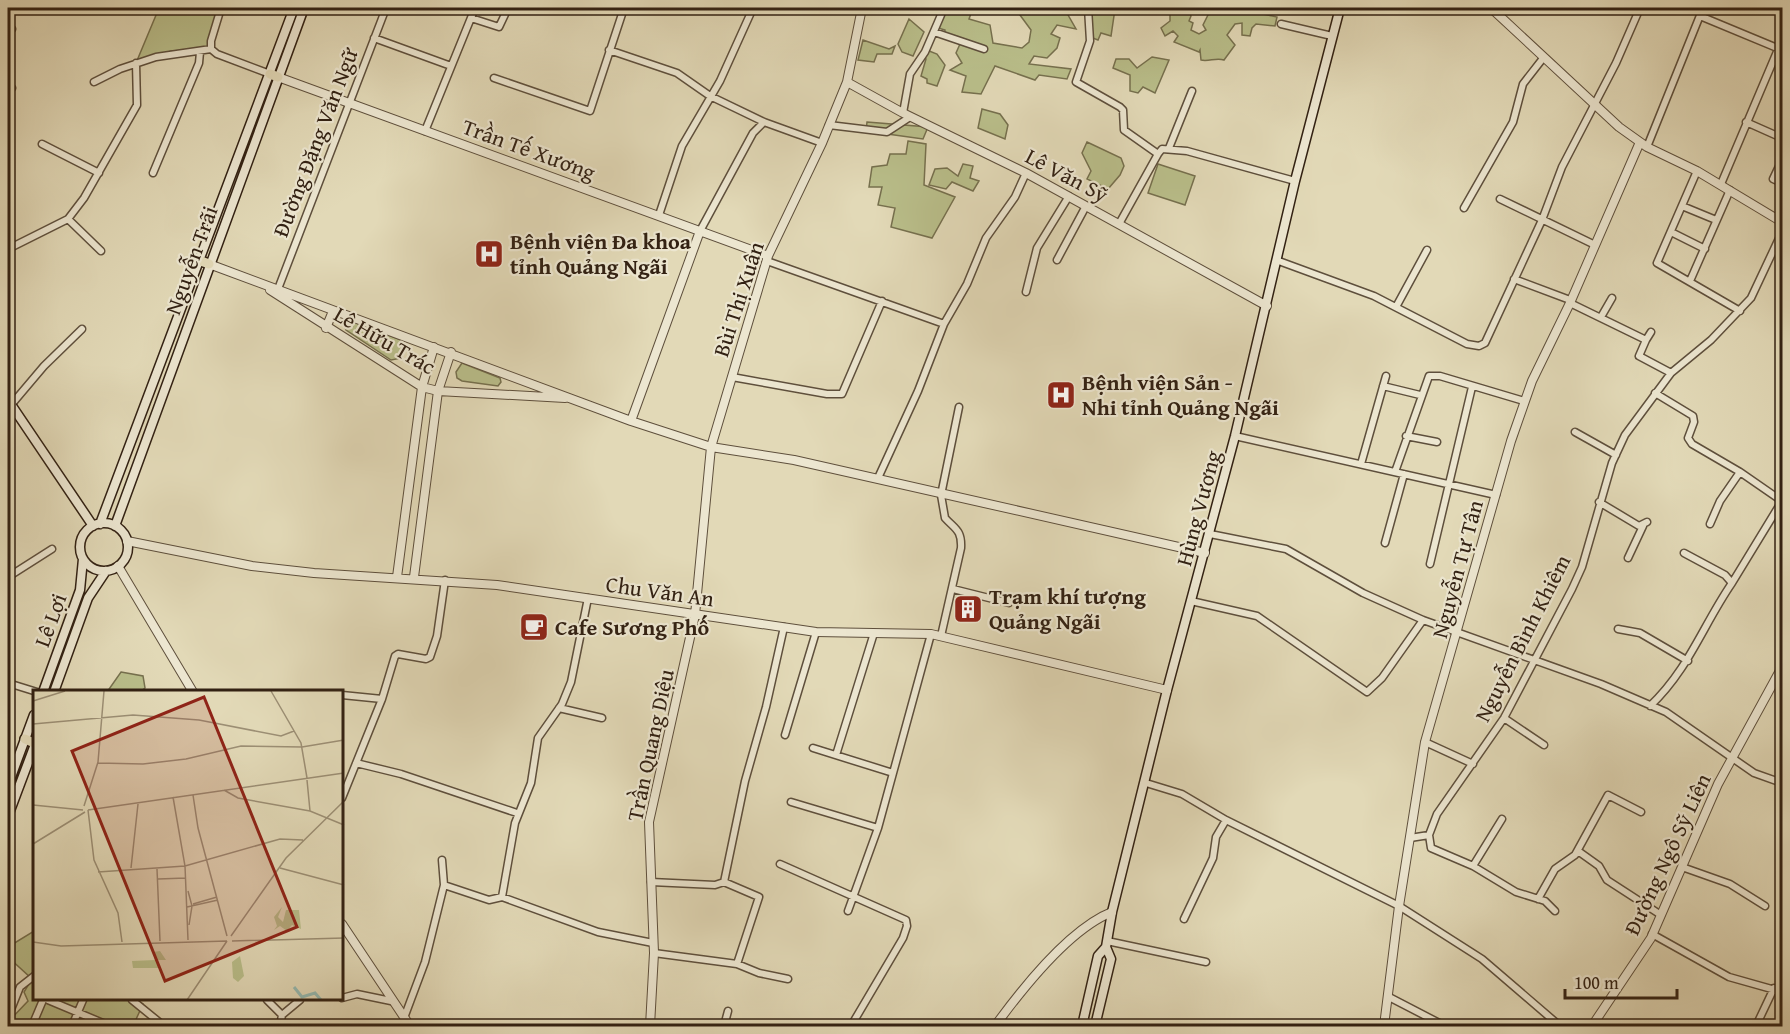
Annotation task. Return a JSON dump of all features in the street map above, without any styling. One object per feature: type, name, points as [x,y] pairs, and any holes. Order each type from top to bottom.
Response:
[{"type":"main road","name":"Nguyễn Trãi","points":[[115,526],[205,262],[274,75],[294,8]]},
{"type":"main road","name":"Nguyễn Trãi","points":[[274,75],[304,8]]},
{"type":"main road","name":"Hùng Vương","points":[[1096,1023],[1111,959],[1107,944],[1112,912],[1146,783],[1167,690],[1235,436],[1267,306],[1294,181],[1340,8]]},
{"type":"main road","name":"Nguyễn Trãi","points":[[96,525],[205,262]]},
{"type":"main road","points":[[9,402],[96,525]]},
{"type":"main road","points":[[96,525],[115,526],[127,541],[126,555],[118,566],[106,571],[93,568],[83,559],[82,538],[96,525]]},
{"type":"main road","name":"Lê Lợi","points":[[44,690],[80,590],[83,559]]},
{"type":"main road","name":"Lê Lợi","points":[[55,690],[88,598],[106,571]]},
{"type":"main road","points":[[8,785],[30,741],[33,722]]},
{"type":"main road","points":[[8,816],[33,750]]},
{"type":"main road","name":"Hùng Vương","points":[[1082,1026],[1098,956],[1107,944]]},
{"type":"main road","points":[[1085,1015],[1096,1023]]},
{"type":"street","points":[[211,49],[211,41],[221,8]]},
{"type":"street","name":"Đường Đặng Văn Ngữ","points":[[278,289],[386,8]]},
{"type":"street","points":[[425,131],[475,8]]},
{"type":"street","points":[[471,18],[499,27],[508,8]]},
{"type":"street","points":[[494,78],[590,111],[624,8]]},
{"type":"street","points":[[659,215],[682,146],[731,58],[752,9],[742,8]]},
{"type":"street","name":"Bùi Thị Xuân","points":[[695,615],[711,447],[768,258],[822,143],[847,82],[862,8]]},
{"type":"street","points":[[829,125],[887,132],[907,115],[910,74],[925,52],[944,8]]},
{"type":"street","points":[[1088,8],[1090,41],[1076,82],[1120,107],[1124,130],[1158,154]]},
{"type":"street","points":[[1491,8],[1594,105],[1643,145],[1697,171],[1782,222]]},
{"type":"street","points":[[1276,260],[1348,284],[1467,344],[1479,346],[1485,343],[1542,220],[1562,167],[1616,63],[1640,8]]},
{"type":"street","points":[[1643,145],[1703,8]]},
{"type":"street","points":[[1700,16],[1781,50]]},
{"type":"street","points":[[1281,24],[1332,36]]},
{"type":"street","points":[[934,32],[984,49]]},
{"type":"street","points":[[374,38],[451,66]]},
{"type":"street","points":[[1720,184],[1746,122],[1781,50],[1782,39]]},
{"type":"street","points":[[94,82],[136,63],[168,55],[211,49]]},
{"type":"street","points":[[211,49],[217,54],[274,75]]},
{"type":"street","points":[[609,50],[677,73],[710,96],[764,122],[822,143]]},
{"type":"street","points":[[153,173],[199,63],[200,52]]},
{"type":"street","points":[[1464,208],[1513,122],[1523,84],[1544,57]]},
{"type":"street","points":[[8,249],[68,219],[99,173],[137,105],[136,63]]},
{"type":"street","name":"Trần Tế Xương","points":[[274,75],[659,215],[768,258]]},
{"type":"street","name":"Lê Văn Sỹ","points":[[847,82],[907,115],[1026,173],[1267,306]]},
{"type":"street","points":[[1169,148],[1192,91]]},
{"type":"street","points":[[631,421],[700,231],[743,151],[764,122]]},
{"type":"street","points":[[1746,122],[1782,138]]},
{"type":"street","points":[[42,144],[99,173]]},
{"type":"street","name":"Nguyễn Tự Tân","points":[[1384,1026],[1399,906],[1425,742],[1459,632],[1496,495],[1524,401],[1643,145]]},
{"type":"street","points":[[1119,224],[1162,149],[1169,148],[1294,181]]},
{"type":"street","points":[[1782,160],[1773,179],[1782,183]]},
{"type":"street","points":[[1697,171],[1657,263],[1740,311]]},
{"type":"street","points":[[878,478],[918,391],[944,324],[967,284],[987,238],[1015,197],[1026,173]]},
{"type":"street","points":[[1690,281],[1730,190]]},
{"type":"street","points":[[1026,292],[1037,248],[1069,196]]},
{"type":"street","points":[[1500,199],[1595,245]]},
{"type":"street","points":[[1058,260],[1086,206]]},
{"type":"street","points":[[1682,206],[1716,220]]},
{"type":"street","points":[[68,219],[101,251]]},
{"type":"street","points":[[1671,232],[1705,249]]},
{"type":"street","name":"Nguyễn Bình Khiêm","points":[[1429,835],[1437,814],[1504,718],[1582,567],[1599,502],[1625,435],[1671,373],[1711,340],[1740,311],[1750,298],[1782,232]]},
{"type":"street","points":[[1396,307],[1427,250]]},
{"type":"street","points":[[768,258],[944,324]]},
{"type":"street","name":"Lê Hữu Trác","points":[[205,262],[631,421],[711,447],[794,460],[878,478],[941,495],[1205,553]]},
{"type":"street","points":[[1514,279],[1570,301],[1646,340]]},
{"type":"street","name":"Lê Hữu Trác","points":[[262,284],[326,328],[422,387],[438,391],[573,398]]},
{"type":"street","points":[[1601,317],[1612,298]]},
{"type":"street","points":[[732,377],[827,394],[842,394],[882,301]]},
{"type":"street","points":[[326,328],[333,311]]},
{"type":"street","points":[[9,402],[82,329]]},
{"type":"street","points":[[1651,332],[1639,356],[1671,373]]},
{"type":"street","points":[[397,577],[422,387],[434,347]]},
{"type":"street","points":[[414,577],[438,391],[451,352]]},
{"type":"street","points":[[1395,472],[1420,395],[1427,378],[1431,375],[1524,401]]},
{"type":"street","points":[[1361,464],[1386,376]]},
{"type":"street","points":[[1383,386],[1420,395]]},
{"type":"street","points":[[1431,564],[1447,485],[1472,387]]},
{"type":"street","points":[[1650,706],[1688,661],[1712,613],[1782,501],[1740,472],[1692,444],[1688,438],[1694,422],[1693,416],[1655,393]]},
{"type":"street","points":[[941,636],[953,589],[962,538],[958,528],[945,518],[941,495],[959,407]]},
{"type":"street","points":[[1575,432],[1616,455]]},
{"type":"street","points":[[1235,436],[1496,495]]},
{"type":"street","points":[[1406,436],[1437,442]]},
{"type":"street","points":[[1710,524],[1720,501],[1740,472]]},
{"type":"street","points":[[1385,543],[1404,474]]},
{"type":"street","points":[[1599,502],[1631,522],[1645,524],[1628,558]]},
{"type":"street","points":[[1210,534],[1286,549],[1363,593],[1423,620],[1533,662],[1601,684],[1693,728],[1734,756],[1754,773],[1782,783]]},
{"type":"street","name":"Chu Văn An","points":[[127,541],[252,566],[314,573],[445,580],[588,598],[816,632],[931,634],[1167,690]]},
{"type":"street","points":[[8,577],[52,549]]},
{"type":"street","points":[[1684,553],[1725,575],[1732,583]]},
{"type":"street","points":[[118,566],[192,690]]},
{"type":"street","points":[[344,793],[382,699],[395,656],[398,654],[426,659],[430,657],[437,636],[445,580]]},
{"type":"street","points":[[953,589],[1009,603]]},
{"type":"street","points":[[502,897],[517,813],[531,783],[538,738],[559,708],[571,682],[588,598]]},
{"type":"street","points":[[1191,602],[1257,616],[1367,692],[1382,678],[1423,620]]},
{"type":"street","name":"Trần Quang Diệu","points":[[650,1026],[654,953],[649,822],[695,615]]},
{"type":"street","points":[[724,882],[745,781],[766,707],[784,627]]},
{"type":"street","points":[[1618,629],[1640,633],[1688,661]]},
{"type":"street","points":[[785,735],[816,632]]},
{"type":"street","points":[[836,755],[874,633]]},
{"type":"street","points":[[848,911],[878,828],[931,634]]},
{"type":"street","name":"Đường Ngô Sỹ Liên","points":[[1592,1026],[1652,934],[1683,867],[1707,807],[1782,667]]},
{"type":"street","points":[[8,683],[33,691]]},
{"type":"street","points":[[344,695],[382,699]]},
{"type":"street","points":[[559,708],[602,718]]},
{"type":"street","points":[[1504,718],[1544,745]]},
{"type":"street","points":[[1425,742],[1473,764]]},
{"type":"street","points":[[813,748],[893,773]]},
{"type":"street","points":[[356,763],[401,774],[517,813]]},
{"type":"street","points":[[1146,783],[1182,794],[1226,820],[1399,906],[1482,959],[1560,1026]]},
{"type":"street","points":[[1538,899],[1555,869],[1578,850],[1608,795],[1641,812]]},
{"type":"street","points":[[791,802],[878,828]]},
{"type":"street","points":[[1473,866],[1502,819]]},
{"type":"street","points":[[1184,919],[1213,858],[1216,837],[1226,820]]},
{"type":"street","points":[[1410,838],[1429,835],[1431,848],[1473,866],[1502,885],[1545,901],[1555,911]]},
{"type":"street","points":[[1578,850],[1599,866],[1607,880],[1661,915]]},
{"type":"street","points":[[404,1018],[425,962],[444,885],[442,860]]},
{"type":"street","points":[[780,864],[906,920],[907,926],[851,1026]]},
{"type":"street","points":[[1683,867],[1730,884],[1766,906]]},
{"type":"street","points":[[651,882],[715,885],[724,882],[759,897],[736,964]]},
{"type":"street","points":[[444,885],[489,900],[502,897],[598,932],[653,943]]},
{"type":"street","points":[[995,1026],[1022,988],[1082,929],[1112,912]]},
{"type":"street","points":[[344,927],[391,1001],[410,1026]]},
{"type":"street","points":[[1652,934],[1729,977],[1782,992]]},
{"type":"street","points":[[1107,944],[1206,962]]},
{"type":"street","points":[[654,953],[736,964],[759,973],[788,978]]},
{"type":"street","points":[[8,1017],[20,987],[33,977]]},
{"type":"street","points":[[1756,1026],[1774,988]]},
{"type":"street","points":[[344,997],[357,994],[391,1001]]},
{"type":"street","points":[[1389,997],[1445,1026]]},
{"type":"street","points":[[32,1026],[45,1001]]},
{"type":"street","points":[[51,1001],[110,1026]]},
{"type":"street","points":[[72,1026],[82,1001]]},
{"type":"street","points":[[134,1001],[164,1026]]},
{"type":"street","points":[[269,1001],[282,1015]]},
{"type":"street","points":[[280,1026],[282,1015],[298,1001]]},
{"type":"street","points":[[724,1026],[728,1011]]},
{"type":"green space","points":[[159,8],[222,8],[211,49],[171,51],[136,63]]},
{"type":"green space","points":[[942,8],[973,8],[969,19],[990,25],[993,43],[1022,48],[1029,42],[1031,30],[1017,11],[1005,8],[1064,8],[1076,29],[1057,25],[1051,34],[1060,38],[1057,48],[1047,58],[1034,56],[1029,64],[1071,69],[1067,79],[1039,75],[1035,80],[995,66],[981,94],[962,92],[966,76],[950,70],[962,63],[956,53],[960,44],[944,37],[945,30],[935,27]]},
{"type":"green space","points":[[1088,8],[1099,8],[1108,12],[1109,8],[1115,9],[1111,36],[1101,33],[1098,40],[1090,37]]},
{"type":"green space","points":[[1164,8],[1188,8],[1191,16],[1189,21],[1193,23],[1191,30],[1199,34],[1206,30],[1203,25],[1211,9],[1253,8],[1253,12],[1277,17],[1275,26],[1256,24],[1250,36],[1242,35],[1242,23],[1235,24],[1227,35],[1235,45],[1224,60],[1201,60],[1200,50],[1199,52],[1174,42],[1178,36],[1173,31],[1165,36],[1161,28],[1170,21],[1170,14],[1161,13]]},
{"type":"green space","points":[[909,19],[924,32],[913,56],[902,52],[898,44]]},
{"type":"green space","points":[[863,40],[889,49],[895,46],[892,54],[877,54],[874,62],[858,60]]},
{"type":"green space","points":[[924,49],[937,54],[945,65],[937,86],[927,83],[927,79],[921,76],[926,59],[920,57]]},
{"type":"green space","points":[[1152,57],[1169,60],[1155,93],[1143,87],[1138,93],[1130,91],[1130,75],[1113,68],[1116,59],[1129,59],[1137,68]]},
{"type":"green space","points":[[982,109],[1000,114],[1008,125],[1005,139],[978,128]]},
{"type":"green space","points":[[867,122],[928,127],[923,139],[866,131]]},
{"type":"green space","points":[[908,141],[926,144],[924,185],[955,197],[932,238],[891,227],[895,208],[878,205],[882,187],[869,187],[872,167],[887,165],[890,154],[906,154]]},
{"type":"green space","points":[[1087,142],[1121,158],[1124,166],[1120,175],[1108,189],[1087,179],[1091,171],[1082,153]]},
{"type":"green space","points":[[963,164],[973,166],[970,178],[979,181],[973,191],[952,182],[946,189],[929,185],[935,169],[947,168],[958,176]]},
{"type":"green space","points":[[1158,164],[1195,176],[1185,205],[1148,193]]},
{"type":"green space","points":[[349,320],[401,340],[402,358],[391,360],[346,330],[344,325]]},
{"type":"green space","points":[[462,363],[500,378],[501,382],[498,386],[462,381],[457,378],[456,372]]},
{"type":"green space","points":[[121,672],[143,676],[145,688],[142,690],[108,690]]},
{"type":"green space","points":[[33,932],[33,1001],[138,1001],[143,1004],[133,1026],[8,1026],[8,1022],[28,1001],[24,992],[32,979],[8,957],[8,947]]},
{"type":"place","name":"Bệnh viện Đa khoa tỉnh Quảng Ngãi","points":[[489,254]]},
{"type":"place","name":"Bệnh viện Sản - Nhi tỉnh Quảng Ngãi","points":[[1061,395]]},
{"type":"place","name":"Trạm khí tượng Quảng Ngãi","points":[[968,609]]},
{"type":"place","name":"Cafe Sương Phố","points":[[534,627]]}]
